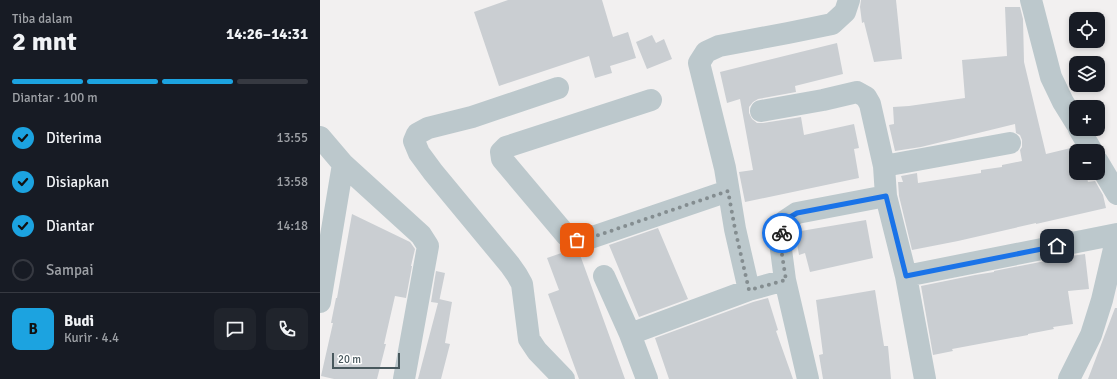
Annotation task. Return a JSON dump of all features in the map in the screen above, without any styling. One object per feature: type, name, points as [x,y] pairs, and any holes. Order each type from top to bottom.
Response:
[{"type":"street","points":[[749,290],[735,229],[725,168],[699,63],[706,52],[719,46],[832,24],[845,12],[849,0]]},
{"type":"street","points":[[1031,0],[1050,77],[1069,112]]},
{"type":"street","points":[[558,88],[472,117],[428,128],[417,134],[414,141],[418,154],[518,275],[522,284],[529,339],[537,351],[564,379]]},
{"type":"street","points":[[762,111],[857,92],[866,97],[870,104],[884,166],[886,196],[906,276],[925,379]]},
{"type":"street","points":[[651,100],[506,148],[501,152],[502,159],[566,235],[577,240],[587,239],[728,191]]},
{"type":"street","points":[[320,138],[343,164],[421,235],[428,246],[404,379]]},
{"type":"street","points":[[884,166],[1010,143]]},
{"type":"street","points":[[320,302],[343,164]]},
{"type":"street","points":[[1105,174],[1117,194]]},
{"type":"street","points":[[808,379],[786,280],[780,242],[785,220],[797,213],[886,196]]},
{"type":"street","points":[[906,276],[1117,235],[1102,300],[1091,335],[1069,379]]},
{"type":"street","points":[[604,276],[630,334],[647,379]]},
{"type":"street","points":[[630,334],[749,290],[786,280]]},
{"type":"building","points":[[508,0],[602,0],[613,37],[628,32],[636,58],[610,66],[612,73],[595,78],[589,56],[499,86],[474,12]]},
{"type":"building","points":[[861,0],[896,0],[902,59],[874,62],[864,22],[862,23],[860,7]]},
{"type":"building","points":[[1005,7],[1020,7],[1023,19],[1024,62],[1046,154],[1069,148],[1069,180],[1088,180],[1088,182],[1095,181],[1103,195],[1106,208],[912,250],[899,196],[898,182],[903,182],[901,176],[917,173],[918,183],[981,173],[981,170],[1002,167],[1002,165],[1022,161],[1020,150],[1022,147],[1022,140],[1020,135],[1016,133],[1015,124],[921,147],[895,151],[889,125],[894,124],[893,107],[965,98],[962,60],[1007,56]]},
{"type":"building","points":[[652,35],[656,43],[664,39],[672,59],[647,69],[636,42]]},
{"type":"building","points":[[837,43],[843,74],[795,86],[796,92],[758,99],[749,107],[749,113],[752,119],[757,123],[801,117],[804,135],[854,124],[859,148],[854,149],[859,178],[745,202],[739,172],[753,170],[740,99],[727,103],[720,72]]},
{"type":"building","points":[[352,214],[410,242],[415,249],[406,298],[395,296],[384,344],[386,344],[377,379],[334,379],[321,376],[333,323],[331,323]]},
{"type":"building","points":[[866,220],[873,258],[810,272],[805,253],[799,255],[795,232]]},
{"type":"building","points":[[658,228],[688,299],[639,317],[609,245]]},
{"type":"building","points":[[570,250],[579,252],[625,379],[579,379],[548,294],[559,290],[547,258]]},
{"type":"building","points":[[1085,254],[1089,289],[1068,291],[1073,324],[1053,327],[1054,329],[1028,335],[952,349],[953,351],[933,355],[921,286]]},
{"type":"building","points":[[436,271],[445,273],[440,299],[452,302],[445,343],[450,344],[441,379],[418,379],[438,303],[431,302]]},
{"type":"building","points":[[875,290],[884,346],[888,346],[891,379],[823,379],[819,355],[823,354],[816,300]]},
{"type":"building","points":[[768,298],[778,330],[776,331],[793,379],[669,379],[655,338],[753,302]]},
{"type":"building","points":[[1115,308],[1117,308],[1117,379],[1088,379]]},
{"type":"way so far","points":[[577,240],[587,239],[728,191],[749,290],[786,280],[780,242],[782,233]]},
{"type":"route","points":[[782,233],[785,220],[797,213],[886,196],[906,276],[1057,246]]}]
